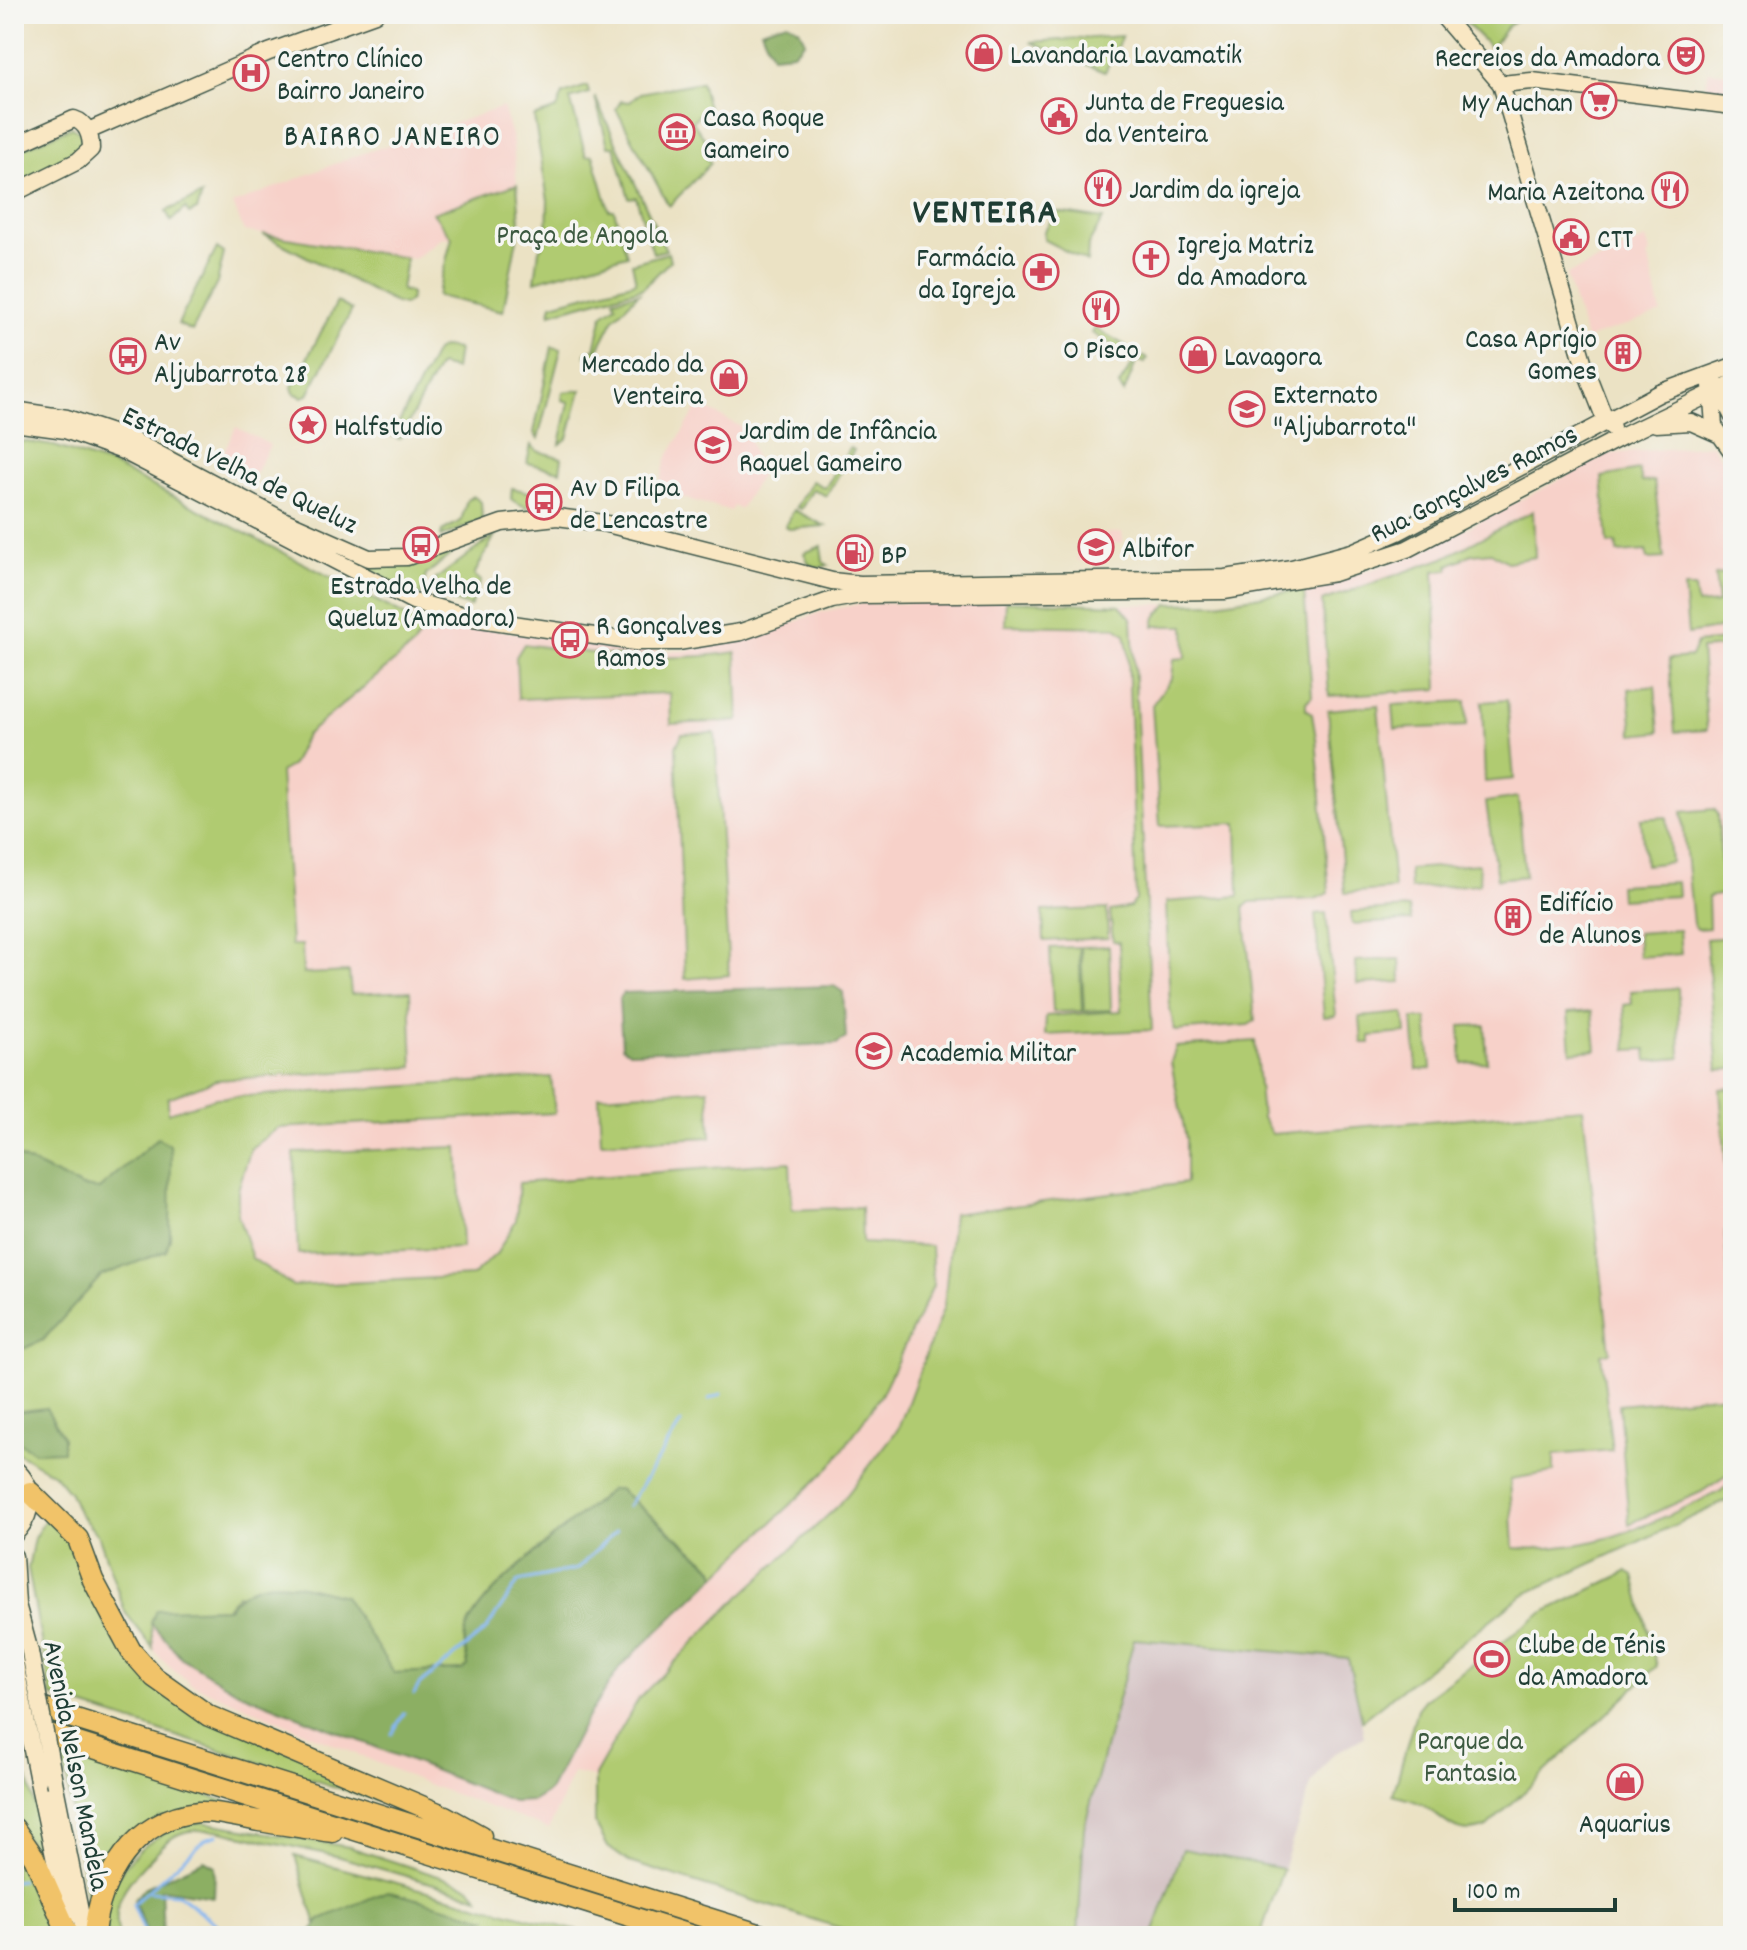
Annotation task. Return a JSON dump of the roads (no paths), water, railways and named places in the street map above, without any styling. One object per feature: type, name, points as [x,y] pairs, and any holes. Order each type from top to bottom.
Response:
[{"type":"highway","points":[[30,1492],[78,1539],[93,1580],[117,1629],[154,1677],[179,1698],[209,1716],[445,1816],[521,1858]]},
{"type":"highway","points":[[14,1699],[765,1936]]},
{"type":"highway","points":[[14,1723],[693,1936]]},
{"type":"highway","points":[[94,1936],[104,1887],[112,1871],[142,1836],[169,1819],[201,1812],[223,1813],[399,1842]]},
{"type":"highway","points":[[14,1828],[34,1857],[70,1936]]},
{"type":"main road","points":[[88,131],[256,58],[375,14]]},
{"type":"main road","points":[[1441,14],[1501,84],[1586,371],[1606,422],[1623,436]]},
{"type":"main road","points":[[1501,84],[1532,81],[1733,106]]},
{"type":"main road","points":[[14,146],[69,119],[82,122],[88,131],[91,149],[85,157],[14,193]]},
{"type":"main road","points":[[1733,366],[1719,385],[1712,418],[1718,434],[1733,453]]},
{"type":"main road","points":[[1719,385],[1733,417]]},
{"type":"main road","name":"Rua Gonçalves Ramos","points":[[860,584],[1225,578],[1292,568],[1352,552],[1398,532],[1660,393],[1719,385]]},
{"type":"main road","name":"Rua Gonçalves Ramos","points":[[433,607],[473,618],[635,642],[678,642],[741,632],[832,600],[861,595],[1253,589],[1334,573],[1407,549],[1719,385]]},
{"type":"main road","name":"Estrada Velha de Queluz","points":[[14,410],[67,418],[130,439],[355,555],[378,559],[407,557],[526,519],[579,519],[832,581],[860,584]]},
{"type":"main road","points":[[1647,425],[1691,422],[1703,424],[1718,434]]},
{"type":"main road","name":"Estrada Velha de Queluz","points":[[14,423],[65,430],[123,451],[277,533],[413,601],[433,607]]},
{"type":"main road","points":[[14,1468],[30,1492],[31,1508],[25,1524],[14,1535]]},
{"type":"main road","name":"Avenida Nelson Mandela","points":[[14,1556],[22,1655],[70,1936]]},
{"type":"main road","name":"Avenida Nelson Mandela","points":[[46,1784],[85,1936]]},
{"type":"waterway","points":[[709,1399],[721,1394]]},
{"type":"waterway","points":[[628,1506],[681,1423]]},
{"type":"waterway","points":[[414,1694],[419,1685],[485,1631],[519,1581],[577,1569],[616,1531]]},
{"type":"waterway","points":[[392,1734],[404,1713]]},
{"type":"waterway","points":[[146,1936],[133,1904],[206,1839],[217,1835]]},
{"type":"waterway","points":[[14,1881],[21,1880]]},
{"type":"waterway","points":[[150,1892],[178,1894],[231,1936]]},
{"type":"place","name":"Lavandaria Lavamatik","points":[[984,53]]},
{"type":"place","name":"Recreios da Amadora","points":[[1686,56]]},
{"type":"place","name":"Centro Clínico Bairro Janeiro","points":[[251,73]]},
{"type":"place","name":"My Auchan","points":[[1599,101]]},
{"type":"place","name":"Junta de Freguesia da Venteira","points":[[1059,116]]},
{"type":"place","name":"Casa Roque Gameiro","points":[[677,132]]},
{"type":"place","name":"Jardim da igreja","points":[[1103,188]]},
{"type":"place","name":"Maria Azeitona","points":[[1670,190]]},
{"type":"place","name":"CTT","points":[[1571,237]]},
{"type":"place","name":"Igreja Matriz da Amadora","points":[[1151,259]]},
{"type":"place","name":"Farmácia da Igreja","points":[[1041,272]]},
{"type":"place","name":"O Pisco","points":[[1101,309]]},
{"type":"place","name":"Casa Aprígio Gomes","points":[[1623,353]]},
{"type":"place","name":"Lavagora","points":[[1198,355]]},
{"type":"place","name":"Av Aljubarrota 28","points":[[128,356]]},
{"type":"place","name":"Mercado da Venteira","points":[[729,378]]},
{"type":"place","name":"Externato \"Aljubarrota\"","points":[[1247,409]]},
{"type":"place","name":"Halfstudio","points":[[308,425]]},
{"type":"place","name":"Jardim de Infância Raquel Gameiro","points":[[713,445]]},
{"type":"place","name":"Av D Filipa de Lencastre","points":[[544,502]]},
{"type":"place","name":"Estrada Velha de Queluz (Amadora)","points":[[421,545]]},
{"type":"place","name":"Albifor","points":[[1096,547]]},
{"type":"place","name":"BP","points":[[855,553]]},
{"type":"place","name":"R Gonçalves Ramos","points":[[570,640]]},
{"type":"place","name":"Edifício de Alunos","points":[[1513,917]]},
{"type":"place","name":"Academia Militar","points":[[874,1051]]},
{"type":"place","name":"Clube de Ténis da Amadora","points":[[1492,1659]]},
{"type":"place","name":"Aquarius","points":[[1625,1782]]},
{"type":"district","name":"BAIRRO JANEIRO","points":[[393,135]]},
{"type":"district","name":"VENTEIRA","points":[[986,209]]},
{"type":"park label","name":"Praça de Angola","points":[[582,233]]},
{"type":"park label","name":"Parque da Fantasia","points":[[1470,1755]]}]
